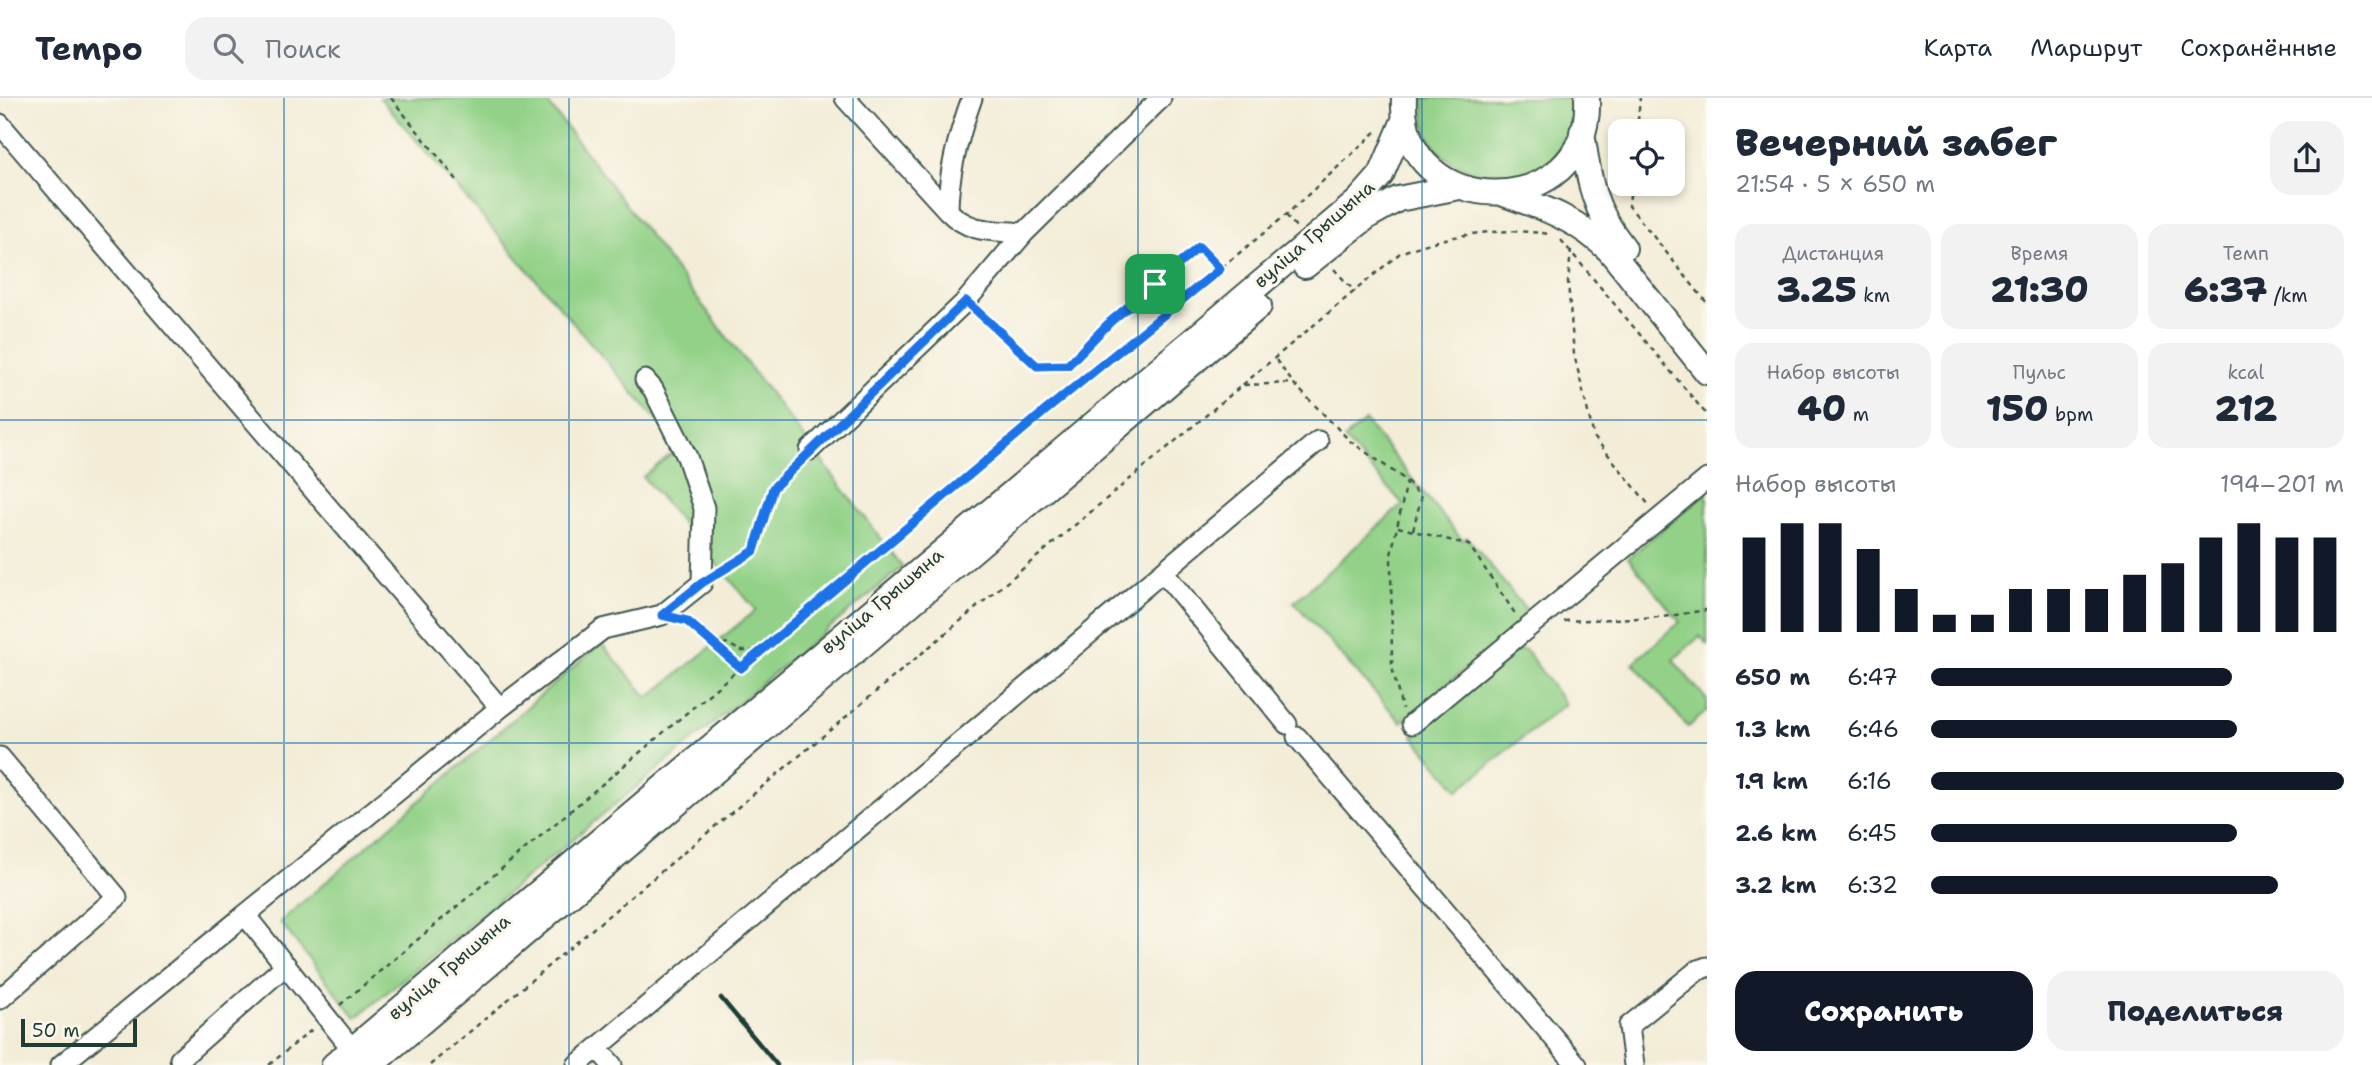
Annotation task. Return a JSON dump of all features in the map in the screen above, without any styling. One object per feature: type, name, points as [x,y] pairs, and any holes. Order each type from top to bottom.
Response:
[{"type":"main road","points":[[1504,194],[1546,179],[1568,159],[1582,132],[1588,99]]},
{"type":"main road","points":[[1398,113],[1423,159],[1459,187],[1474,192],[1504,194],[1560,213],[1593,235],[1610,251],[1707,372]]},
{"type":"main road","name":"вуліца Грышына","points":[[356,1061],[1358,201],[1381,175],[1398,113]]},
{"type":"main road","points":[[1582,132],[1590,188],[1607,226],[1707,348]]},
{"type":"main road","name":"вуліца Грышына","points":[[356,1061],[1368,216],[1398,199],[1459,187]]},
{"type":"street","points":[[845,98],[960,223],[970,228],[1024,233]]},
{"type":"street","points":[[948,211],[948,189],[962,125],[972,98]]},
{"type":"street","points":[[810,450],[966,301],[1024,233],[1161,98]]},
{"type":"street","points":[[0,124],[500,708]]},
{"type":"street","points":[[61,1065],[500,708],[603,629],[662,615],[702,583],[704,508],[687,457],[653,389],[645,380]]},
{"type":"street","points":[[577,1065],[1318,440]]},
{"type":"street","points":[[1412,724],[1707,479]]},
{"type":"street","points":[[1163,572],[1292,730],[1577,1065]]},
{"type":"street","points":[[0,757],[117,897],[0,999]]},
{"type":"street","points":[[245,915],[328,1016],[356,1061]]},
{"type":"street","points":[[180,1059],[286,965]]},
{"type":"street","points":[[1634,1065],[1629,1026],[1698,970],[1707,967]]},
{"type":"street","points":[[597,1048],[612,1065]]},
{"type":"path","points":[[391,98],[457,180]]},
{"type":"path","points":[[1638,119],[1640,98]]},
{"type":"path","points":[[270,1065],[1045,411],[1286,215],[1398,113]]},
{"type":"path","points":[[1630,196],[1629,206],[1707,303]]},
{"type":"path","points":[[1286,215],[1297,228]]},
{"type":"path","points":[[430,1065],[1276,360],[1400,253],[1471,232],[1524,230],[1555,235],[1571,248],[1707,415]]},
{"type":"path","points":[[966,301],[1037,366],[1068,365],[1110,322],[1199,247],[1220,269]]},
{"type":"path","points":[[1571,248],[1568,282],[1574,354],[1594,437],[1660,518]]},
{"type":"path","points":[[1331,266],[1355,292]]},
{"type":"path","points":[[1276,360],[1293,383],[1350,441],[1407,481],[1421,498],[1413,530]]},
{"type":"path","points":[[1244,385],[1293,383]]},
{"type":"path","points":[[702,583],[754,551],[773,488],[810,450]]},
{"type":"path","points":[[1407,481],[1391,555],[1392,667],[1401,706],[1412,724]]},
{"type":"path","points":[[1397,527],[1469,545],[1530,626],[1662,617],[1707,610]]},
{"type":"path","points":[[662,615],[687,621],[741,668]]},
{"type":"path","points":[[719,647],[726,643],[741,651],[761,651]]},
{"type":"green space","points":[[380,98],[544,98],[903,567],[356,1018],[280,922],[601,643],[648,698],[756,610],[643,477],[680,447]]},
{"type":"green space","points":[[1425,98],[1576,98],[1568,147],[1532,177],[1492,176],[1473,171],[1456,164],[1441,153],[1431,139],[1425,121]]},
{"type":"green space","points":[[1365,421],[1462,540],[1467,537],[1526,610],[1522,622],[1401,722],[1294,602],[1403,504],[1344,439]]},
{"type":"green space","points":[[1707,492],[1707,644],[1700,636],[1673,660],[1707,700],[1707,711],[1688,727],[1633,663],[1680,622],[1628,558]]},
{"type":"green space","points":[[1515,650],[1526,650],[1565,704],[1458,790],[1413,736]]},
{"type":"railway","points":[[721,998],[777,1065]]},
{"type":"route","points":[[1199,247],[1220,269],[1045,411],[741,668],[687,621],[662,615],[702,583],[754,551],[773,488],[966,301],[1037,366],[1068,365],[1110,322],[1155,284],[1199,247]]}]
